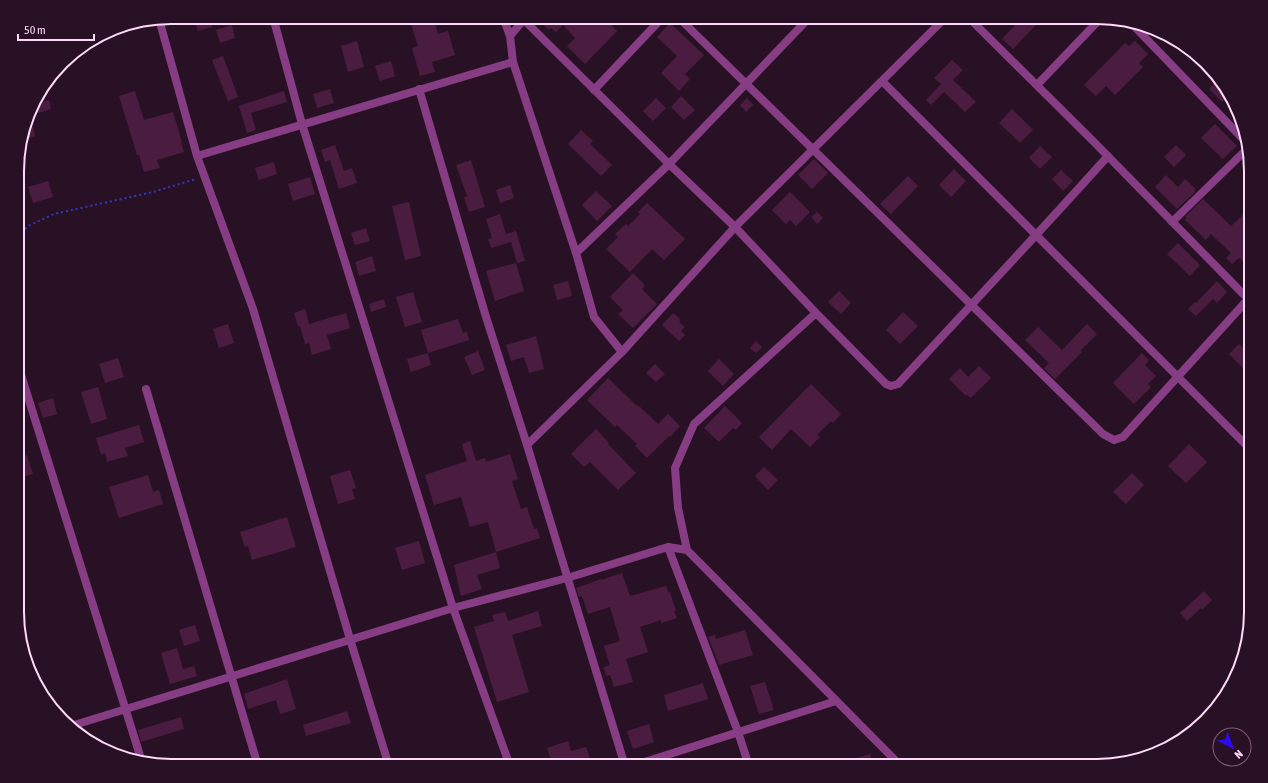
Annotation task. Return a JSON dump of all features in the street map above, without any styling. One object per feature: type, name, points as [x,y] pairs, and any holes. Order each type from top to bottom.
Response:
[{"type":"street","points":[[160,24],[197,156],[253,309],[387,759]]},
{"type":"street","points":[[275,24],[302,124],[453,608],[507,759]]},
{"type":"street","points":[[506,24],[510,36],[513,62],[576,253],[594,317],[622,352]]},
{"type":"street","points":[[510,36],[520,24]]},
{"type":"street","points":[[531,24],[594,90],[736,227],[816,313],[886,384],[891,386],[898,384],[1036,236],[1108,156]]},
{"type":"street","points":[[594,90],[655,24]]},
{"type":"street","points":[[685,24],[812,150],[1104,434],[1114,440],[1123,437],[1244,305]]},
{"type":"street","points":[[576,253],[669,164],[803,24]]},
{"type":"street","points":[[527,445],[622,352],[736,227],[939,24]]},
{"type":"street","points":[[975,24],[1244,293]]},
{"type":"street","points":[[1037,85],[1095,24]]},
{"type":"street","points":[[1138,30],[1240,135]]},
{"type":"street","points":[[197,156],[418,89],[513,62]]},
{"type":"street","points":[[882,81],[1244,443]]},
{"type":"street","points":[[418,89],[486,317],[527,445],[623,759]]},
{"type":"street","points":[[1172,222],[1243,152]]},
{"type":"street","points":[[816,313],[694,424],[675,468],[678,508],[687,550],[894,759]]},
{"type":"street","points":[[24,384],[140,756]]},
{"type":"street","points":[[146,389],[256,759]]},
{"type":"street","points":[[76,724],[453,608],[567,578],[668,547],[687,550]]},
{"type":"street","points":[[668,547],[738,732],[747,759]]},
{"type":"street","points":[[654,759],[836,701]]},
{"type":"path","points":[[24,230],[28,226],[54,214],[153,192],[205,177]]},
{"type":"building","points":[[196,24],[211,24],[212,27],[198,31]]},
{"type":"building","points":[[411,24],[435,24],[438,34],[448,31],[455,55],[432,62],[435,72],[420,76],[412,48],[418,46]]},
{"type":"building","points":[[542,24],[610,24],[617,31],[585,64],[567,46],[575,38],[563,25],[556,32],[551,28],[549,30]]},
{"type":"building","points":[[669,24],[671,24],[704,55],[685,74],[690,79],[679,91],[661,73],[677,56],[657,37]]},
{"type":"building","points":[[1016,24],[1036,25],[1013,49],[1002,39]]},
{"type":"building","points":[[232,25],[235,38],[220,43],[216,30]]},
{"type":"building","points":[[357,41],[364,67],[348,72],[341,46]]},
{"type":"building","points":[[1135,41],[1148,54],[1139,63],[1143,67],[1115,95],[1106,86],[1096,96],[1084,85],[1125,43],[1129,46]]},
{"type":"building","points":[[223,56],[238,97],[228,101],[212,60]]},
{"type":"building","points":[[952,60],[963,70],[953,80],[976,102],[965,112],[944,92],[931,105],[926,100],[941,84],[934,78]]},
{"type":"building","points":[[391,61],[395,76],[380,81],[375,66]]},
{"type":"building","points":[[1215,83],[1225,99],[1222,102],[1209,89]]},
{"type":"building","points":[[330,89],[334,103],[317,108],[313,94]]},
{"type":"building","points":[[135,91],[144,120],[173,112],[184,152],[157,160],[160,168],[144,172],[139,155],[137,155],[119,96]]},
{"type":"building","points":[[284,91],[287,102],[251,113],[256,130],[247,133],[239,106]]},
{"type":"building","points":[[681,96],[695,110],[684,120],[671,107]]},
{"type":"building","points":[[656,98],[666,108],[653,121],[643,111]]},
{"type":"building","points":[[747,98],[753,105],[746,112],[740,105]]},
{"type":"building","points":[[49,100],[51,109],[35,114],[39,106],[41,102]]},
{"type":"building","points":[[1012,109],[1033,130],[1020,143],[999,123]]},
{"type":"building","points":[[1215,124],[1237,146],[1223,159],[1201,138]]},
{"type":"building","points":[[33,127],[35,136],[28,139],[29,133],[31,128]]},
{"type":"building","points":[[581,130],[593,141],[590,144],[612,165],[601,176],[568,144]]},
{"type":"building","points":[[335,145],[344,171],[352,168],[357,183],[339,189],[330,160],[325,162],[321,150]]},
{"type":"building","points":[[1176,145],[1186,155],[1174,167],[1164,157]]},
{"type":"building","points":[[1040,146],[1052,157],[1040,169],[1029,158]]},
{"type":"building","points":[[814,159],[828,173],[812,189],[798,175]]},
{"type":"building","points":[[471,160],[485,207],[469,212],[464,197],[467,196],[456,165]]},
{"type":"building","points":[[274,162],[277,174],[259,180],[255,168]]},
{"type":"building","points":[[954,169],[966,181],[951,197],[939,185]]},
{"type":"building","points":[[1061,170],[1073,181],[1063,191],[1052,179]]},
{"type":"building","points":[[1166,175],[1178,187],[1185,179],[1196,189],[1194,190],[1195,192],[1177,209],[1155,187]]},
{"type":"building","points":[[908,176],[918,186],[891,214],[880,204]]},
{"type":"building","points":[[310,177],[315,194],[293,201],[288,184]]},
{"type":"building","points":[[48,181],[53,197],[33,203],[28,187]]},
{"type":"building","points":[[510,185],[514,198],[500,203],[496,190]]},
{"type":"building","points":[[596,191],[612,206],[597,221],[582,205]]},
{"type":"building","points":[[790,192],[810,212],[796,226],[790,220],[786,224],[772,210]]},
{"type":"building","points":[[1203,199],[1231,226],[1244,214],[1244,263],[1239,258],[1232,264],[1226,258],[1231,253],[1211,234],[1206,240],[1185,220],[1187,218],[1185,217]]},
{"type":"building","points":[[409,202],[421,256],[405,260],[392,206]]},
{"type":"building","points":[[647,203],[685,239],[664,260],[652,249],[630,272],[606,249],[618,237],[615,234],[626,224],[628,226],[640,214],[638,212]]},
{"type":"building","points":[[817,212],[823,218],[817,224],[811,217]]},
{"type":"building","points":[[500,214],[506,234],[516,231],[525,261],[517,263],[511,242],[491,248],[488,239],[492,238],[486,219]]},
{"type":"building","points":[[366,228],[370,241],[355,245],[351,233]]},
{"type":"building","points":[[1178,243],[1200,265],[1190,276],[1167,254]]},
{"type":"building","points":[[372,256],[376,271],[359,276],[355,262]]},
{"type":"building","points":[[516,263],[524,291],[495,301],[486,271]]},
{"type":"building","points":[[633,273],[645,285],[642,289],[657,304],[633,328],[618,314],[623,310],[610,297]]},
{"type":"building","points":[[568,281],[572,296],[557,300],[553,285]]},
{"type":"building","points":[[1217,281],[1227,292],[1217,303],[1213,299],[1196,316],[1188,309],[1195,302],[1196,303]]},
{"type":"building","points":[[839,291],[851,303],[841,314],[828,302]]},
{"type":"building","points":[[413,292],[422,322],[405,327],[396,297]]},
{"type":"building","points":[[384,299],[386,307],[371,312],[369,304]]},
{"type":"building","points":[[305,309],[309,324],[346,313],[350,328],[327,335],[331,349],[312,355],[309,343],[305,344],[300,326],[298,326],[294,313]]},
{"type":"building","points":[[903,312],[918,326],[900,344],[886,330]]},
{"type":"building","points":[[673,313],[681,320],[679,322],[685,327],[681,331],[685,335],[679,341],[662,325]]},
{"type":"building","points":[[458,319],[463,333],[467,332],[469,340],[428,353],[421,330]]},
{"type":"building","points":[[228,324],[234,343],[219,348],[213,329]]},
{"type":"building","points":[[1087,324],[1097,334],[1080,351],[1082,352],[1055,379],[1044,368],[1049,363],[1025,340],[1038,327],[1062,350]]},
{"type":"building","points":[[536,336],[544,369],[529,373],[524,357],[511,361],[506,345]]},
{"type":"building","points":[[756,341],[762,347],[756,353],[750,348]]},
{"type":"building","points":[[1239,344],[1244,349],[1244,369],[1229,354]]},
{"type":"building","points":[[478,351],[485,370],[472,375],[464,357]]},
{"type":"building","points":[[428,353],[431,365],[411,372],[407,359]]},
{"type":"building","points":[[1142,353],[1149,360],[1145,365],[1156,376],[1148,384],[1151,387],[1134,404],[1113,383]]},
{"type":"building","points":[[118,358],[124,377],[105,383],[99,364]]},
{"type":"building","points":[[719,359],[734,374],[723,386],[708,371]]},
{"type":"building","points":[[655,364],[665,374],[656,382],[646,373]]},
{"type":"building","points":[[979,366],[991,378],[971,398],[967,395],[966,396],[949,379],[960,368],[968,377]]},
{"type":"building","points":[[608,378],[658,424],[668,414],[680,426],[647,458],[635,446],[637,444],[617,425],[615,427],[587,400]]},
{"type":"building","points":[[811,384],[841,414],[833,423],[831,421],[817,435],[820,437],[810,447],[791,429],[772,450],[759,437]]},
{"type":"building","points":[[98,387],[107,419],[91,424],[81,392]]},
{"type":"building","points":[[53,398],[57,414],[43,418],[38,403]]},
{"type":"building","points":[[725,406],[742,423],[736,430],[733,428],[719,442],[704,428]]},
{"type":"building","points":[[139,425],[144,442],[125,448],[128,456],[107,462],[105,453],[101,455],[96,438]]},
{"type":"building","points":[[596,429],[609,443],[608,444],[636,473],[618,490],[590,462],[584,467],[571,454]]},
{"type":"building","points":[[470,441],[476,461],[485,458],[486,462],[510,454],[518,479],[512,481],[521,509],[527,507],[534,529],[537,528],[540,538],[496,552],[488,522],[470,527],[461,497],[434,505],[425,475],[467,461],[462,444]]},
{"type":"building","points":[[1189,444],[1207,462],[1186,483],[1168,466]]},
{"type":"building","points":[[27,455],[33,474],[24,476],[24,456]]},
{"type":"building","points":[[764,467],[778,480],[768,490],[755,476]]},
{"type":"building","points":[[350,470],[356,488],[352,489],[355,499],[338,504],[330,476]]},
{"type":"building","points":[[1132,473],[1144,485],[1126,504],[1113,492]]},
{"type":"building","points":[[148,475],[153,492],[159,490],[163,504],[119,518],[109,487]]},
{"type":"building","points":[[287,517],[296,547],[252,560],[248,546],[245,547],[240,532]]},
{"type":"building","points":[[419,541],[425,563],[402,570],[395,548]]},
{"type":"building","points":[[496,552],[500,568],[477,575],[482,589],[461,596],[454,565]]},
{"type":"building","points":[[622,573],[630,596],[666,586],[669,593],[670,592],[677,618],[661,623],[661,620],[640,627],[648,652],[626,659],[633,682],[614,687],[610,675],[606,676],[604,667],[610,665],[604,646],[620,641],[610,607],[588,614],[582,596],[579,597],[576,588]]},
{"type":"building","points":[[1204,591],[1212,600],[1202,610],[1201,608],[1187,621],[1180,613]]},
{"type":"building","points":[[538,611],[542,626],[512,635],[529,692],[497,702],[474,627],[494,621],[492,615],[505,612],[508,621]]},
{"type":"building","points":[[195,625],[200,641],[184,646],[179,630]]},
{"type":"building","points":[[745,630],[753,655],[719,665],[708,637],[715,635],[716,639]]},
{"type":"building","points":[[177,648],[183,669],[194,666],[197,676],[170,684],[161,653]]},
{"type":"building","points":[[287,679],[296,709],[280,714],[276,700],[248,709],[244,694]]},
{"type":"building","points":[[765,682],[774,710],[759,714],[750,686]]},
{"type":"building","points":[[703,683],[708,699],[668,711],[664,695]]},
{"type":"building","points":[[347,711],[351,723],[306,736],[303,725]]},
{"type":"building","points":[[181,717],[184,729],[141,742],[138,730]]},
{"type":"building","points":[[649,724],[654,742],[633,749],[627,731]]},
{"type":"building","points":[[568,741],[571,751],[586,747],[590,759],[551,759],[547,748]]},
{"type":"building","points":[[870,754],[871,759],[854,759]]}]
